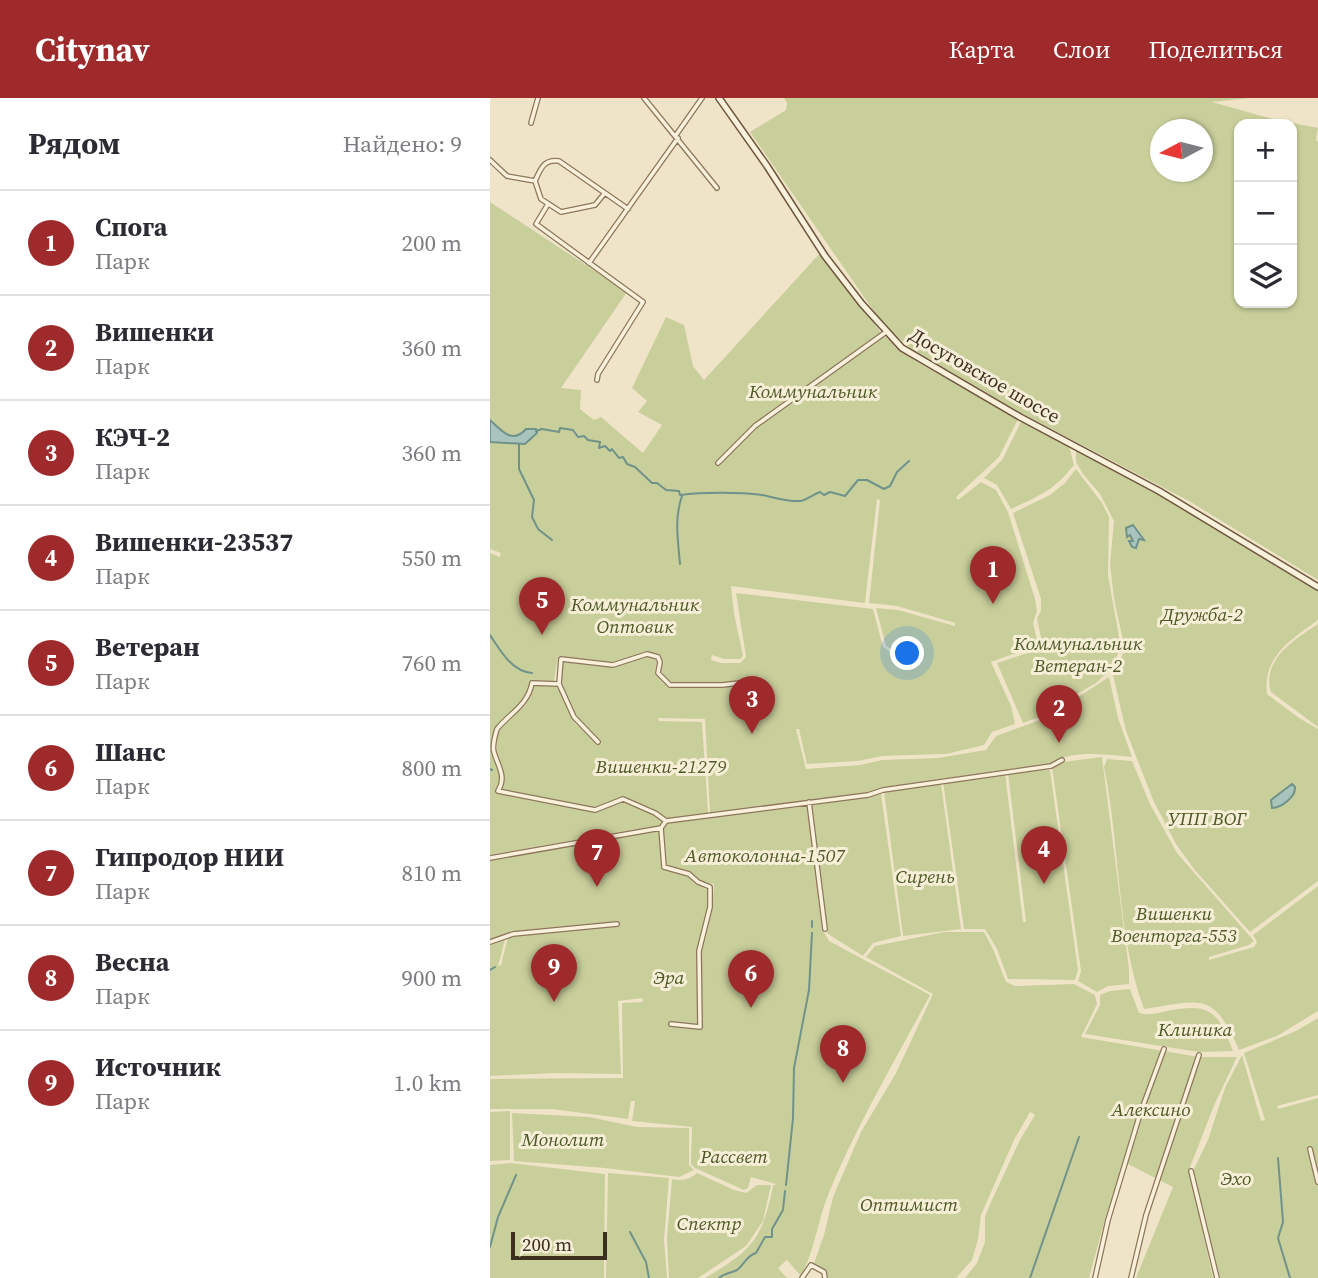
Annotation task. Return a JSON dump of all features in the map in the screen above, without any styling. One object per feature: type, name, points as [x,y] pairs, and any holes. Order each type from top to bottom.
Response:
[{"type":"main road","name":"Досуговское шоссе","points":[[719,98],[825,256],[902,348],[921,361],[1159,491],[1318,587]]},
{"type":"street","points":[[531,123],[538,98]]},
{"type":"street","points":[[644,98],[717,188]]},
{"type":"street","points":[[589,263],[702,98]]},
{"type":"street","points":[[490,160],[507,176],[535,181]]},
{"type":"street","points":[[605,193],[595,205],[561,212],[541,199],[535,181],[545,162],[559,161],[605,193],[628,209]]},
{"type":"street","points":[[548,204],[536,224],[643,302],[598,374],[597,380]]},
{"type":"street","points":[[718,463],[752,429],[886,332]]},
{"type":"street","points":[[598,742],[574,717],[559,684],[561,659],[613,665],[647,654],[658,657],[658,673],[670,685],[722,685],[748,681]]},
{"type":"street","points":[[559,684],[532,683],[531,691],[522,706],[497,729],[494,751],[502,771],[502,782],[498,791],[595,810],[623,799],[655,813],[666,821],[1051,766],[1062,760]]},
{"type":"street","points":[[809,802],[825,929]]},
{"type":"street","points":[[666,821],[662,828],[664,867],[689,874],[709,887],[708,919],[699,951],[700,1027],[671,1024]]},
{"type":"street","points":[[490,858],[662,828]]},
{"type":"street","points":[[490,942],[507,936],[617,924]]},
{"type":"street","points":[[1096,1278],[1116,1193],[1140,1114],[1164,1049]]},
{"type":"street","points":[[1131,1278],[1146,1215],[1199,1055]]},
{"type":"street","points":[[1310,1149],[1318,1182]]},
{"type":"street","points":[[1191,1171],[1217,1278]]},
{"type":"street","points":[[802,1278],[811,1265],[824,1272],[825,1278]]},
{"type":"green space","points":[[784,98],[1250,98],[1212,102],[1274,119],[1234,119],[1234,308],[1297,308],[1297,124],[1318,128],[1318,580],[1189,501],[1023,414],[915,352],[882,323],[750,132],[786,110],[787,103]]},
{"type":"green space","points":[[490,202],[627,292],[561,388],[581,390],[580,409],[594,420],[601,417],[643,453],[662,425],[638,412],[647,401],[632,388],[666,317],[684,325],[693,366],[704,380],[822,251],[881,333],[917,362],[1018,419],[999,457],[956,497],[958,500],[981,482],[996,490],[1008,512],[1035,599],[1037,611],[1033,623],[1038,645],[991,662],[1011,706],[1015,724],[992,732],[984,745],[946,754],[882,756],[858,761],[807,764],[799,729],[796,729],[806,769],[860,765],[882,760],[938,758],[986,750],[996,736],[1078,706],[1078,697],[1109,677],[1118,718],[1132,757],[1100,754],[1069,756],[1049,764],[885,787],[874,792],[710,813],[705,719],[658,718],[659,721],[702,722],[708,813],[668,819],[624,797],[596,808],[506,792],[596,811],[623,800],[653,814],[663,822],[658,828],[490,855],[490,553],[500,557],[501,553],[490,549],[490,442],[525,444],[526,429],[521,434],[511,436],[490,420]],"holes":[[[877,499],[880,500],[869,603],[897,606],[955,623],[955,626],[898,610],[876,608],[886,646],[894,656],[891,658],[889,651],[883,647],[873,609],[736,593],[746,657],[740,663],[711,660],[712,655],[724,659],[741,659],[743,655],[731,586],[865,603]],[[647,652],[660,656],[660,670],[671,684],[718,684],[750,680],[751,683],[723,687],[670,688],[655,671],[655,658],[647,656],[612,667],[563,662],[560,681],[568,701],[583,723],[602,743],[599,745],[576,724],[557,685],[534,685],[525,705],[499,732],[497,747],[503,783],[501,791],[497,790],[501,782],[492,752],[496,728],[525,699],[531,681],[554,681],[558,656],[611,663]]]},
{"type":"green space","points":[[1021,422],[1069,446],[1074,465],[1046,492],[1011,509],[997,485],[984,478],[1002,460]]},
{"type":"green space","name":"Дружба-2","points":[[1076,450],[1177,503],[1318,590],[1318,620],[1298,634],[1274,659],[1269,670],[1267,694],[1318,729],[1318,881],[1250,932],[1194,869],[1176,844],[1154,802],[1126,731],[1113,675],[1125,649],[1114,599],[1110,564],[1114,521],[1100,494],[1076,462]]},
{"type":"green space","name":"Коммунальник Ветеран-2","points":[[1076,469],[1102,503],[1109,517],[1108,575],[1121,648],[1109,671],[1096,683],[1075,695],[1075,704],[1023,723],[997,663],[1043,648],[1037,618],[1041,611],[1041,599],[1013,513],[1050,495],[1065,483]]},
{"type":"green space","points":[[1318,624],[1318,727],[1271,692],[1269,681],[1275,660],[1290,644]]},
{"type":"green space","points":[[1102,757],[1129,984],[1108,986],[1097,992],[1078,981],[1081,971],[1052,767],[1063,762]]},
{"type":"green space","name":"Вишенки Военторга-553","points":[[1107,759],[1132,761],[1150,804],[1177,853],[1254,941],[1209,957],[1209,960],[1254,947],[1257,942],[1253,935],[1318,886],[1318,1011],[1277,1036],[1239,1050],[1221,1017],[1204,1004],[1180,1003],[1144,1009],[1135,981],[1124,921],[1104,767]]},
{"type":"green space","points":[[1050,770],[1078,970],[1075,980],[1008,979],[997,949],[985,929],[964,929],[943,782],[1005,773],[1023,922],[1026,922],[1008,773]]},
{"type":"green space","name":"Сирень","points":[[941,784],[961,929],[903,936],[884,791]]},
{"type":"green space","points":[[881,794],[901,936],[873,943],[863,956],[828,934],[825,929],[811,804]]},
{"type":"green space","points":[[808,806],[822,929],[829,941],[930,995],[839,1169],[801,1276],[787,1260],[778,1268],[787,1278],[705,1278],[734,1259],[752,1242],[764,1219],[773,1186],[776,1184],[751,1177],[748,1188],[744,1190],[695,1168],[691,1164],[692,1127],[632,1121],[635,1101],[631,1101],[628,1119],[552,1109],[490,1109],[490,1079],[623,1078],[622,1003],[643,1002],[642,998],[618,1001],[621,1074],[490,1076],[490,943],[505,940],[498,966],[501,965],[508,937],[620,924],[526,931],[490,939],[490,860],[659,830],[663,869],[690,876],[693,882],[707,890],[708,910],[698,947],[698,1025],[670,1022],[671,1025],[701,1029],[701,949],[712,911],[714,884],[698,881],[691,872],[665,866],[663,828],[668,822]]},
{"type":"green space","points":[[944,932],[984,932],[1006,982],[1015,986],[1074,984],[1095,995],[1097,1004],[1081,1037],[1199,1057],[1237,1057],[1215,1103],[1189,1170],[1213,1278],[1136,1278],[1173,1187],[1124,1162],[1089,1278],[965,1278],[977,1263],[985,1242],[985,1217],[990,1204],[1020,1140],[1035,1115],[1030,1112],[1014,1140],[981,1215],[972,1260],[956,1278],[828,1278],[826,1270],[813,1266],[833,1197],[861,1132],[896,1073],[933,994],[866,957],[875,946]]},
{"type":"green space","name":"Клиника","points":[[1130,989],[1139,1013],[1194,1008],[1211,1013],[1223,1027],[1233,1051],[1199,1052],[1085,1034],[1100,1005],[1100,995]]},
{"type":"green space","name":"Эхо","points":[[1318,1018],[1318,1095],[1277,1106],[1278,1109],[1318,1098],[1318,1278],[1220,1278],[1193,1171],[1208,1140],[1225,1088],[1242,1055],[1261,1121],[1265,1120],[1244,1053],[1296,1031]]},
{"type":"green space","points":[[510,1111],[510,1160],[490,1161],[490,1112]]},
{"type":"green space","name":"Монолит","points":[[512,1113],[589,1117],[637,1127],[689,1128],[689,1165],[694,1170],[679,1177],[514,1161]]},
{"type":"green space","points":[[510,1163],[605,1174],[604,1278],[490,1278],[490,1165]]},
{"type":"green space","points":[[608,1173],[669,1178],[664,1239],[667,1278],[606,1278]]},
{"type":"green space","name":"Спектр","points":[[697,1173],[746,1193],[757,1185],[771,1185],[763,1221],[746,1246],[698,1278],[669,1278],[667,1238],[672,1179],[685,1179]]},
{"type":"water","points":[[490,420],[511,436],[521,434],[526,429],[536,429],[537,433],[525,444],[490,442]]},
{"type":"water","points":[[1133,525],[1144,540],[1139,539],[1136,548],[1132,547],[1129,541],[1133,541],[1130,535],[1127,537],[1126,528]]},
{"type":"water","points":[[1292,784],[1295,791],[1291,798],[1272,808],[1271,800]]},
{"type":"waterway","points":[[536,431],[542,429],[559,432],[560,428],[573,430],[578,437],[584,436],[588,440],[600,442],[599,448],[605,446],[610,451],[612,449],[619,458],[623,457],[627,464],[635,467],[652,483],[657,483],[666,490],[679,491],[680,495],[743,493],[795,501],[804,500],[820,492],[824,495],[830,492],[845,496],[858,480],[867,480],[884,489],[890,486],[897,472],[909,461]]},
{"type":"waterway","points":[[519,444],[519,469],[534,500],[532,517],[538,529],[552,540]]},
{"type":"waterway","points":[[680,564],[677,521],[682,496]]},
{"type":"waterway","points":[[490,635],[502,653],[518,669],[532,673]]},
{"type":"waterway","points":[[812,921],[812,927]]},
{"type":"waterway","points":[[786,1185],[793,1118],[794,1068],[809,990],[812,933]]},
{"type":"waterway","points":[[490,970],[495,967]]},
{"type":"waterway","points":[[1030,1278],[1079,1137]]},
{"type":"waterway","points":[[1278,1158],[1283,1222],[1278,1238],[1290,1278]]},
{"type":"waterway","points":[[490,1247],[498,1217],[516,1175]]},
{"type":"waterway","points":[[719,1278],[737,1270],[756,1253],[765,1237],[772,1237],[772,1229],[783,1210],[785,1191]]},
{"type":"waterway","points":[[630,1232],[646,1262],[649,1278]]},
{"type":"place","name":"Спога","points":[[993,604]]},
{"type":"place","name":"Ветеран","points":[[542,635]]},
{"type":"place","name":"КЭЧ-2","points":[[752,734]]},
{"type":"place","name":"Вишенки","points":[[1059,743]]},
{"type":"place","name":"Вишенки-23537","points":[[1044,884]]},
{"type":"place","name":"Гипродор НИИ","points":[[597,887]]},
{"type":"place","name":"Источник","points":[[554,1002]]},
{"type":"place","name":"Шанс","points":[[751,1008]]},
{"type":"place","name":"Весна","points":[[843,1083]]},
{"type":"park label","name":"Коммунальник","points":[[813,391]]},
{"type":"park label","name":"Коммунальник Оптовик","points":[[635,615]]},
{"type":"park label","name":"Вишенки-21279","points":[[661,766]]},
{"type":"park label","name":"УПП ВОГ","points":[[1207,818]]},
{"type":"park label","name":"Автоколонна-1507","points":[[765,855]]},
{"type":"park label","name":"Эра","points":[[669,977]]},
{"type":"park label","name":"Алексино","points":[[1151,1109]]},
{"type":"park label","name":"Рассвет","points":[[734,1156]]},
{"type":"park label","name":"Оптимист","points":[[909,1204]]}]
